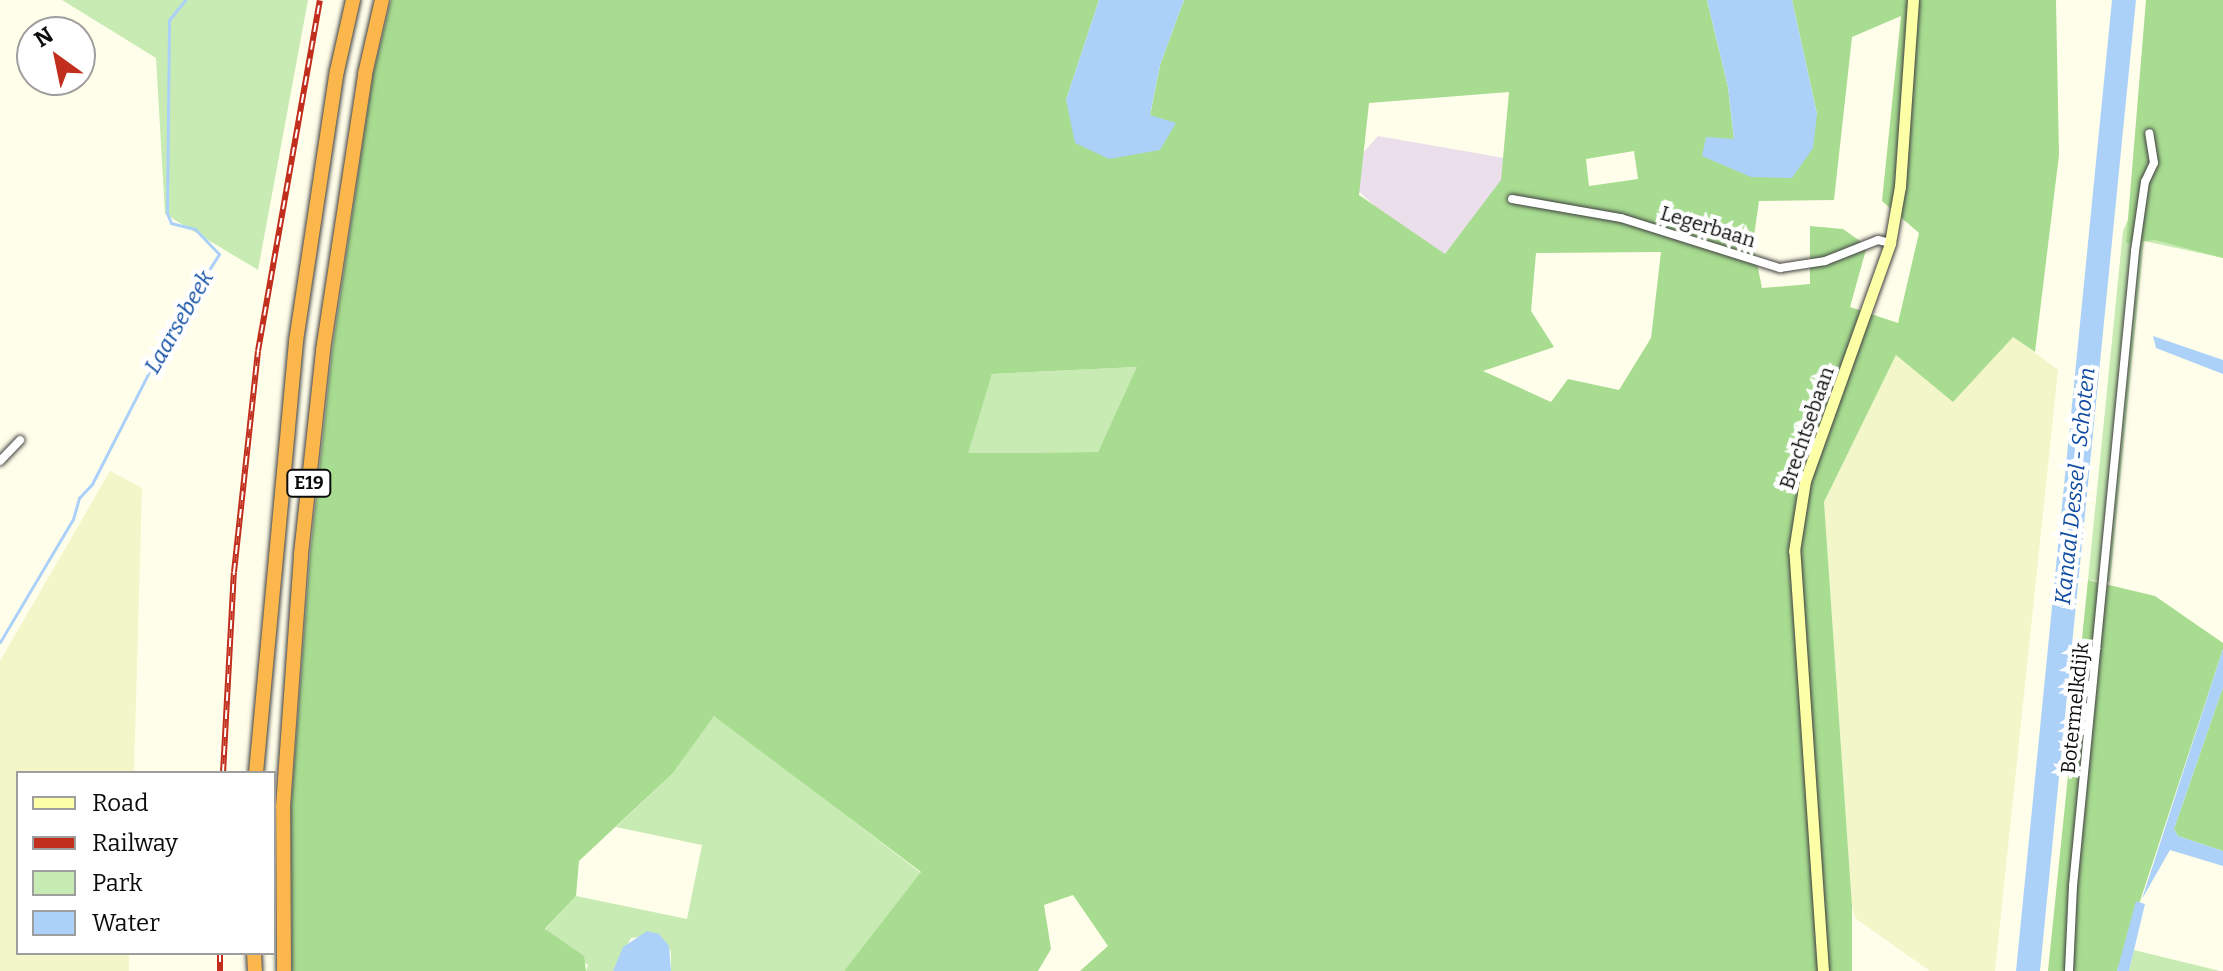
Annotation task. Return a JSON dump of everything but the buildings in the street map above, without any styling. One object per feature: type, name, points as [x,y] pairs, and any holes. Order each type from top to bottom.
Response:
[{"type":"highway","name":"E19","points":[[256,771],[296,341],[337,71],[353,0]]},
{"type":"highway","name":"E19","points":[[284,971],[283,807],[301,554],[325,335],[365,74],[382,0]]},
{"type":"main road","name":"Brechtsebaan","points":[[1823,971],[1794,551],[1805,481],[1890,243],[1900,186],[1913,0]]},
{"type":"street","name":"Botermelkdijk","points":[[2069,971],[2073,886],[2135,251],[2145,182],[2154,163],[2149,133]]},
{"type":"street","name":"Legerbaan","points":[[1512,199],[1587,209],[1780,268],[1825,261],[1878,240],[1890,243]]},
{"type":"street","points":[[0,461],[20,440]]},
{"type":"shaded area","points":[[1378,136],[1510,159],[1507,181],[1444,259],[1405,234],[1342,176]]},
{"type":"green space","points":[[62,0],[308,0],[258,270],[165,214],[156,58],[96,21],[96,16],[88,16]]},
{"type":"green space","points":[[391,0],[1099,0],[1066,100],[1176,124],[1150,116],[1160,65],[1184,0],[1707,0],[1728,87],[1734,140],[1702,156],[1817,114],[1792,0],[2056,0],[2059,155],[2035,352],[2013,337],[1953,402],[1896,355],[1824,502],[1852,906],[1852,971],[1080,971],[1108,946],[1073,895],[1044,905],[1051,949],[1038,971],[844,971],[921,872],[714,716],[673,773],[579,861],[576,896],[545,929],[584,956],[586,971],[292,971],[291,808],[310,555],[332,351],[373,75]],"holes":[[[1901,16],[1882,201],[1919,233],[1898,323],[1850,307],[1867,246],[1843,229],[1810,226],[1810,284],[1762,288],[1753,243],[1759,201],[1834,200],[1852,37]],[[1509,92],[1501,180],[1445,254],[1359,195],[1369,103]],[[1634,151],[1638,179],[1589,186],[1586,159]],[[1661,252],[1651,338],[1619,390],[1568,379],[1551,402],[1483,371],[1554,347],[1531,311],[1536,253]],[[1137,367],[1098,452],[968,453],[992,374]]]},
{"type":"green space","points":[[2146,0],[2223,0],[2223,258],[2155,240],[2126,243]]},
{"type":"green space","points":[[2223,0],[2223,258],[2144,241],[2110,582],[2088,580],[2123,231]]},
{"type":"green space","points":[[2014,337],[2058,370],[1995,971],[1930,971],[1855,918],[1852,906],[1824,502],[1896,355]]},
{"type":"green space","points":[[1138,367],[1098,452],[967,453],[992,374]]},
{"type":"green space","points":[[110,471],[142,488],[134,771],[16,771],[16,955],[129,955],[129,971],[0,971],[0,661]]},
{"type":"green space","points":[[2088,580],[2155,596],[2223,643],[2223,649],[2117,971],[2048,971]]},
{"type":"green space","points":[[2223,687],[2223,851],[2178,836],[2174,829]]},
{"type":"green space","points":[[714,715],[921,873],[844,971],[671,971],[671,952],[659,934],[631,938],[613,971],[586,971],[588,965],[545,930],[576,896],[687,919],[702,845],[616,827],[673,773]]},
{"type":"green space","points":[[2134,950],[2220,971],[2129,971]]},
{"type":"water","points":[[1099,0],[1184,0],[1160,65],[1150,115],[1176,123],[1160,150],[1109,159],[1075,143],[1066,100]]},
{"type":"water","points":[[1707,0],[1792,0],[1817,114],[1813,148],[1792,178],[1751,177],[1702,156],[1706,137],[1734,139],[1728,87]]},
{"type":"water","name":"Kanaal Dessel - Schoten","points":[[2112,0],[2136,0],[2040,971],[2016,971]]},
{"type":"water","points":[[2153,336],[2223,360],[2223,374],[2156,348]]},
{"type":"water","points":[[2223,649],[2223,687],[2174,829],[2178,836],[2223,851],[2223,866],[2170,850],[2142,899]]},
{"type":"water","points":[[2136,901],[2145,904],[2129,971],[2117,971]]},
{"type":"water","points":[[647,931],[659,934],[669,946],[671,971],[613,971],[623,947]]},
{"type":"waterway","name":"Laarsebeek","points":[[0,642],[73,519],[79,498],[92,484],[151,368],[165,356],[167,336],[219,254],[195,229],[171,223],[167,213],[169,20],[185,0]]},
{"type":"railway","points":[[223,771],[234,572],[258,351],[320,0]]},
{"type":"railway","points":[[220,955],[220,971]]}]
